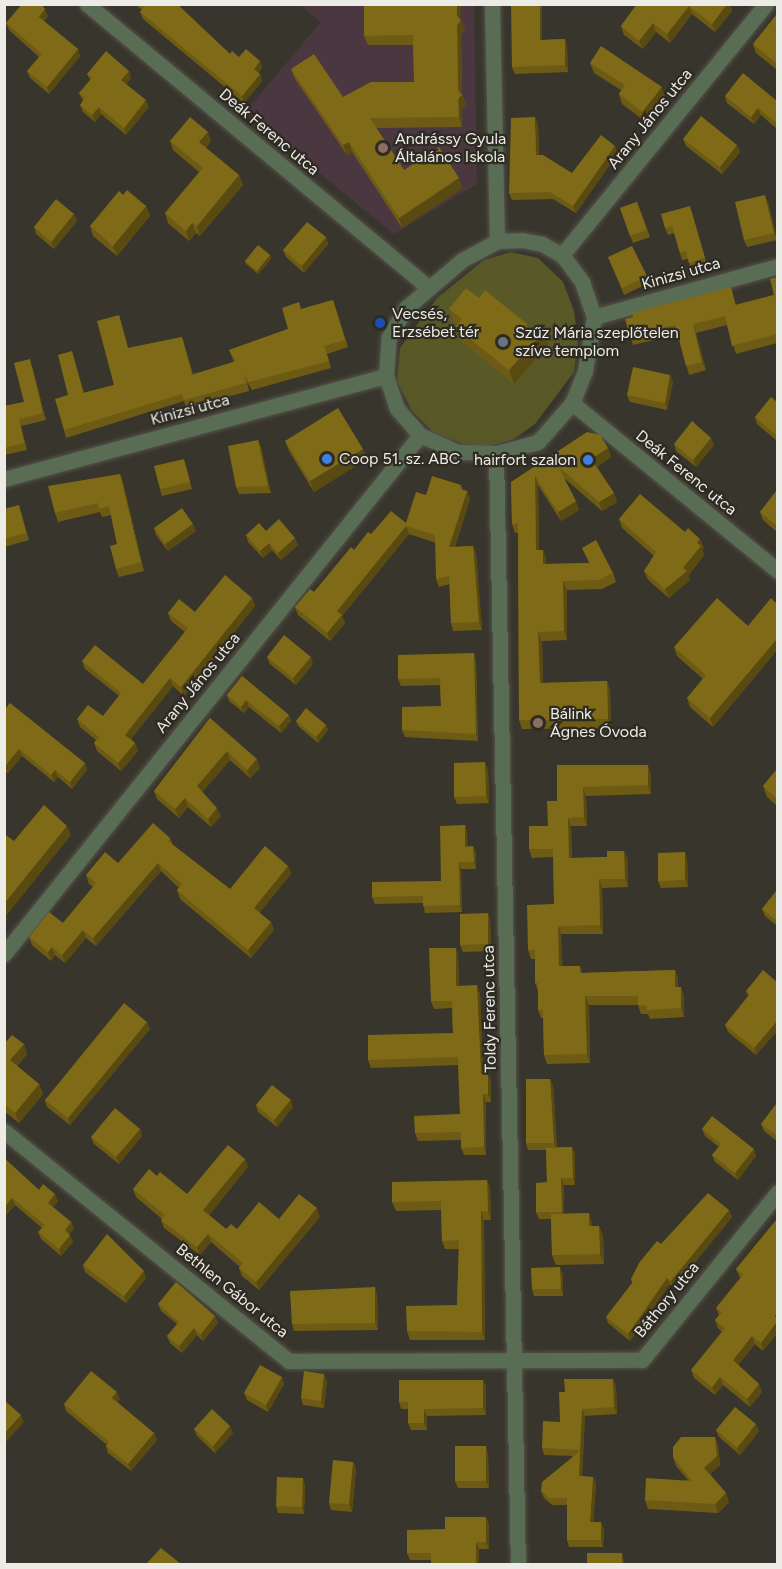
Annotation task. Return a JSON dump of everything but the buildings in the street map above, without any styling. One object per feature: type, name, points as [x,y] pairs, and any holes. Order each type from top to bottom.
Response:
[{"type":"street","name":"Deák Ferenc utca","points":[[87,4],[428,286]]},
{"type":"street","points":[[492,4],[497,241]]},
{"type":"street","name":"Arany János utca","points":[[562,255],[766,4]]},
{"type":"street","points":[[497,241],[532,242],[562,255],[582,282],[594,317],[585,371],[572,403],[538,442],[496,453],[458,452],[420,435],[398,409],[386,376],[389,338],[406,308],[428,286],[462,260],[497,241]]},
{"type":"street","name":"Kinizsi utca","points":[[594,317],[777,266]]},
{"type":"street","name":"Kinizsi utca","points":[[4,479],[386,376]]},
{"type":"street","name":"Deák Ferenc utca","points":[[572,403],[777,572]]},
{"type":"street","name":"Arany János utca","points":[[4,954],[420,435]]},
{"type":"street","name":"Toldy Ferenc utca","points":[[496,453],[518,1564]]},
{"type":"street","name":"Bethlen Gábor utca","points":[[4,1131],[289,1360],[515,1361]]},
{"type":"street","name":"Báthory utca","points":[[515,1361],[642,1360],[777,1192]]},
{"type":"shaded area","name":"Andrássy Gyula Általános Iskola","points":[[300,5],[474,5],[477,184],[394,234],[245,112],[321,22]]},
{"type":"shaded area","points":[[511,252],[538,258],[563,282],[574,311],[578,342],[574,372],[535,424],[514,439],[487,447],[464,444],[435,434],[412,411],[397,381],[400,348],[437,298],[484,260]]},
{"type":"place","name":"Andrássy Gyula Általános Iskola","points":[[383,148]]},
{"type":"place","name":"Vecsés, Erzsébet tér","points":[[380,323]]},
{"type":"place","name":"Szűz Mária szeplőtelen szíve templom","points":[[503,342]]},
{"type":"place","name":"Coop 51. sz. ABC","points":[[327,459]]},
{"type":"place","name":"hairfort szalon","points":[[588,460]]},
{"type":"place","name":"Bálink Ágnes Óvoda","points":[[538,723]]}]
